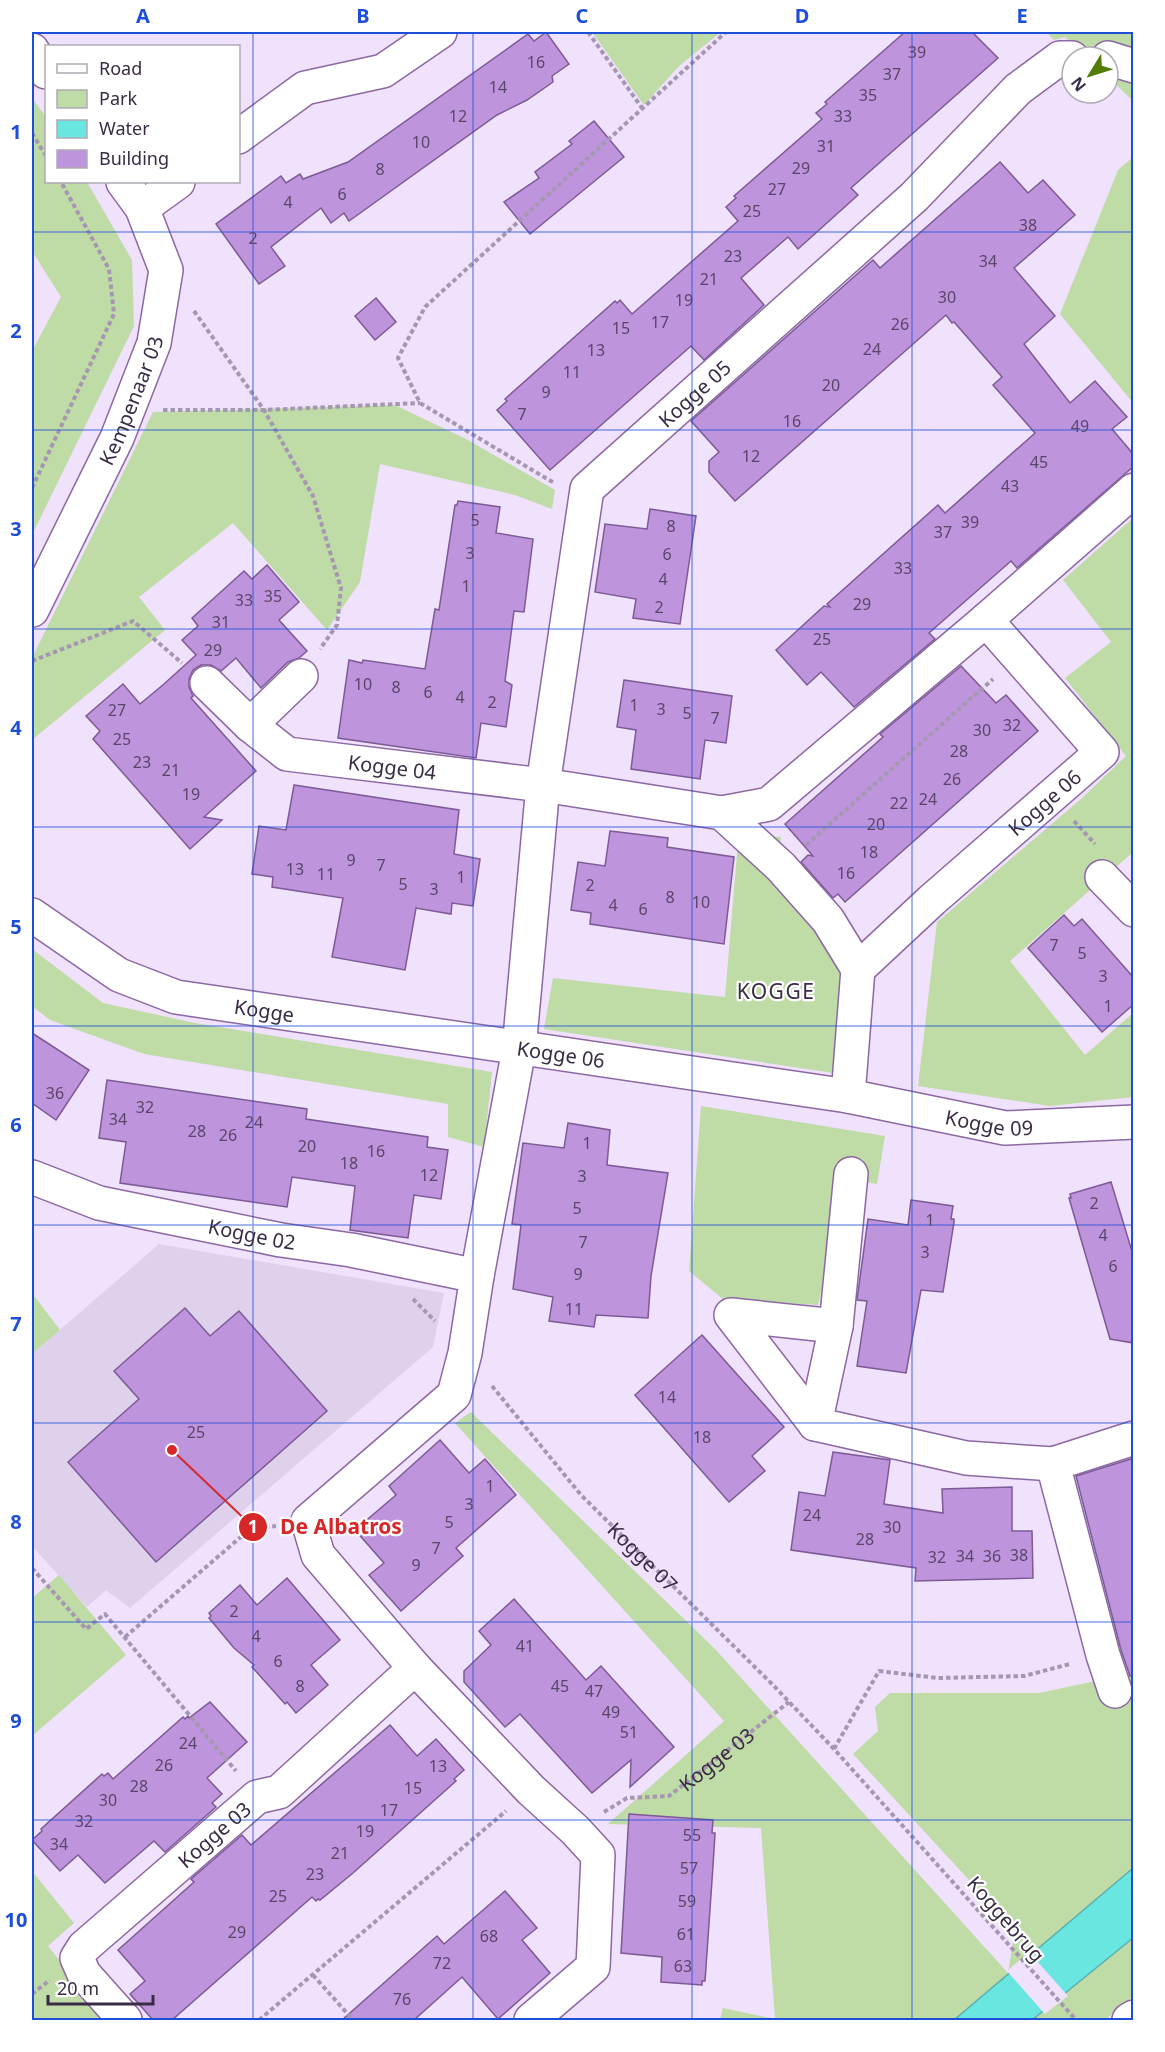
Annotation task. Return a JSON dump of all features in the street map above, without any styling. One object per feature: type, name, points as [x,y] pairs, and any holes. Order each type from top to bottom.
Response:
[{"type":"street","points":[[240,136],[305,88],[383,71],[440,32]]},
{"type":"street","points":[[32,50],[45,70]]},
{"type":"street","name":"Kogge 05","points":[[587,489],[914,197],[1018,89],[1060,58]]},
{"type":"street","points":[[124,183],[142,208],[166,270]]},
{"type":"street","points":[[142,208],[177,183]]},
{"type":"street","name":"Kempenaar 03","points":[[32,610],[117,438],[154,343],[166,270]]},
{"type":"street","points":[[587,489],[543,785],[722,813],[769,804],[986,620],[1134,490]]},
{"type":"street","name":"Kogge 06","points":[[858,969],[932,900],[1102,752],[986,620]]},
{"type":"street","points":[[250,725],[301,676]]},
{"type":"street","name":"Kogge 04","points":[[207,683],[250,725],[287,754],[543,785]]},
{"type":"street","name":"Kogge 06","points":[[543,785],[519,1049],[849,1096]]},
{"type":"street","points":[[722,813],[781,867],[828,920],[858,969],[849,1096]]},
{"type":"street","points":[[1102,877],[1134,910]]},
{"type":"street","name":"Kogge","points":[[32,915],[119,975],[176,997],[519,1049]]},
{"type":"street","points":[[519,1049],[465,1353],[454,1395],[308,1521],[318,1555],[415,1668],[531,1790],[575,1830],[598,1855],[593,1967],[531,2020]]},
{"type":"street","name":"Kogge 09","points":[[849,1096],[1005,1128],[1134,1122]]},
{"type":"street","points":[[815,1424],[836,1326],[851,1174]]},
{"type":"street","name":"Kogge 02","points":[[32,1177],[99,1203],[281,1240],[351,1250],[477,1276]]},
{"type":"street","points":[[836,1326],[731,1316],[815,1424],[966,1458],[1053,1464],[1134,1438]]},
{"type":"street","points":[[1053,1464],[1103,1655],[1115,1691]]},
{"type":"street","name":"Kogge 03","points":[[125,2020],[84,1974],[77,1958],[84,1947],[257,1797],[279,1792],[415,1668]]},
{"type":"street","points":[[1129,2020],[1134,2017]]},
{"type":"path","points":[[588,32],[642,108]]},
{"type":"path","points":[[587,489],[549,480],[420,403],[398,358],[425,307],[726,32]]},
{"type":"path","points":[[32,133],[45,154]]},
{"type":"path","points":[[32,488],[114,314],[110,269],[62,183]]},
{"type":"path","points":[[166,270],[264,410],[312,496],[341,588],[337,625],[301,676]]},
{"type":"path","points":[[128,410],[264,410],[420,403]]},
{"type":"path","points":[[32,661],[133,621],[207,683]]},
{"type":"path","points":[[781,867],[1018,656]]},
{"type":"path","points":[[1052,795],[1107,858],[1102,877]]},
{"type":"path","name":"Kogge 07","points":[[411,1296],[465,1353],[580,1495],[789,1702],[915,1838]]},
{"type":"path","points":[[125,1637],[250,1529],[308,1521]]},
{"type":"path","points":[[32,1568],[86,1629],[105,1614],[257,1797]]},
{"type":"path","points":[[834,1749],[879,1671],[938,1678],[1024,1676],[1103,1655]]},
{"type":"path","name":"Kogge 03","points":[[575,1830],[627,1798],[669,1796],[789,1702]]},
{"type":"path","points":[[260,2020],[531,1790]]},
{"type":"path","name":"Koggebrug","points":[[915,1838],[1076,2020]]},
{"type":"path","points":[[313,1975],[353,2020]]},
{"type":"shaded area","points":[[159,1244],[444,1293],[433,1347],[130,1608],[106,1590],[87,1607],[32,1546],[32,1354]]},
{"type":"green space","points":[[592,32],[646,32],[647,34],[651,32],[721,32],[679,66],[644,105]]},
{"type":"green space","points":[[1046,32],[1133,32],[1133,101],[1120,89],[1120,45],[1074,45],[1065,37],[1054,40]]},
{"type":"green space","points":[[32,98],[45,116],[45,183],[88,183],[132,260],[134,326],[32,535],[32,351],[61,297],[32,251]]},
{"type":"green space","points":[[1133,157],[1133,403],[1060,314],[1118,170]]},
{"type":"green space","points":[[395,405],[468,440],[555,490],[552,509],[515,495],[380,464],[360,582],[327,630],[233,523],[139,597],[165,630],[32,740],[32,658],[153,412]]},
{"type":"green space","points":[[1133,518],[1133,852],[1010,961],[1085,1055],[1133,1013],[1133,1097],[1050,1106],[918,1086],[937,922],[1081,799],[1126,756],[1065,678],[1111,642],[1063,580]]},
{"type":"green space","points":[[745,835],[781,837],[777,885],[850,963],[833,1073],[544,1029],[553,978],[725,997],[738,842]]},
{"type":"green space","points":[[32,949],[103,1003],[195,1023],[492,1072],[484,1147],[448,1137],[448,1104],[144,1054],[50,1020],[32,1006]]},
{"type":"green space","points":[[701,1106],[885,1136],[877,1184],[847,1179],[818,1305],[723,1299],[689,1271]]},
{"type":"green space","points":[[32,1293],[60,1330],[32,1354]]},
{"type":"green space","points":[[471,1412],[715,1649],[1008,1973],[1015,1930],[853,1754],[878,1731],[875,1707],[890,1693],[1039,1693],[1129,1674],[1133,1651],[1133,1868],[954,2020],[720,2020],[723,2008],[775,2019],[761,1828],[608,1824],[724,1721],[455,1423]]},
{"type":"green space","points":[[59,1575],[126,1655],[32,1736],[32,1598]]},
{"type":"green space","points":[[32,1871],[74,1923],[48,1946],[108,2020],[32,2020]]},
{"type":"green space","points":[[1133,1938],[1133,1996],[1105,2020],[1032,2020]]},
{"type":"water","points":[[1133,1868],[1133,1938],[1032,2020],[954,2020]]},
{"type":"pier","points":[[1029,1952],[1068,1996],[1045,2014],[1007,1971]]},
{"type":"building","points":[[546,32],[569,64],[552,76],[553,82],[527,100],[497,115],[349,221],[344,213],[331,223],[321,208],[271,247],[285,266],[259,284],[216,224],[281,176],[286,183],[300,174],[303,179],[348,162],[528,34],[534,41]]},
{"type":"building","points":[[905,32],[972,32],[998,58],[851,188],[858,195],[798,249],[788,237],[741,278],[764,305],[704,360],[691,346],[550,470],[497,410],[507,401],[505,399],[615,301],[617,303],[620,300],[632,314],[738,221],[726,207],[736,198],[734,196],[822,119],[816,113],[827,104],[825,102]]},
{"type":"building","points":[[594,121],[624,157],[530,234],[504,202],[539,178],[535,172],[572,144],[569,141]]},
{"type":"building","points":[[1000,162],[1028,193],[1043,180],[1075,215],[1014,268],[1055,316],[1024,344],[1070,403],[1095,381],[1127,417],[1112,429],[1134,455],[1134,466],[1017,568],[1011,561],[929,633],[935,639],[854,707],[821,672],[807,685],[776,650],[824,606],[830,607],[827,604],[938,505],[945,513],[1035,433],[993,385],[1002,377],[946,315],[735,501],[709,472],[709,461],[719,452],[691,421],[873,260],[880,268]]},
{"type":"building","points":[[376,298],[396,322],[375,340],[355,316]]},
{"type":"building","points":[[458,501],[500,507],[496,533],[533,539],[524,612],[514,611],[505,681],[512,685],[506,727],[481,723],[476,758],[338,738],[349,660],[425,669],[435,609],[439,610],[455,505]]},
{"type":"building","points":[[650,509],[696,516],[680,624],[633,618],[636,599],[595,592],[605,524],[647,529]]},
{"type":"building","points":[[267,565],[299,602],[279,620],[307,651],[299,658],[288,662],[261,688],[236,658],[221,671],[211,665],[201,665],[193,670],[189,679],[189,687],[193,696],[191,698],[256,771],[204,817],[222,820],[190,849],[93,739],[100,731],[86,716],[123,684],[140,704],[164,684],[196,655],[182,640],[198,626],[192,618],[244,571],[252,579]]},
{"type":"building","points":[[961,666],[996,703],[1006,695],[1038,731],[845,902],[838,894],[833,898],[801,862],[808,855],[813,856],[785,824],[883,737],[880,734]]},
{"type":"building","points":[[624,680],[732,696],[726,743],[705,740],[700,779],[631,769],[636,730],[617,727]]},
{"type":"building","points":[[294,785],[459,810],[454,854],[480,859],[473,906],[452,903],[451,914],[416,908],[405,970],[332,957],[343,898],[272,887],[273,877],[252,874],[259,826],[286,830]]},
{"type":"building","points":[[610,831],[668,838],[667,847],[734,857],[724,944],[590,924],[591,913],[571,910],[578,862],[605,866]]},
{"type":"building","points":[[1064,915],[1074,926],[1082,919],[1134,978],[1134,1004],[1102,1032],[1028,948]]},
{"type":"building","points":[[32,1033],[89,1070],[56,1120],[32,1103]]},
{"type":"building","points":[[107,1080],[307,1109],[306,1119],[428,1137],[427,1147],[448,1150],[441,1199],[414,1195],[408,1238],[350,1230],[355,1186],[292,1177],[287,1207],[120,1183],[126,1142],[99,1138]]},
{"type":"building","points":[[568,1123],[610,1130],[607,1165],[668,1173],[651,1276],[648,1318],[596,1315],[594,1327],[549,1321],[553,1297],[513,1289],[521,1225],[512,1224],[523,1143],[564,1148]]},
{"type":"building","points":[[1111,1182],[1134,1258],[1134,1343],[1110,1339],[1069,1198],[1071,1198],[1070,1194]]},
{"type":"building","points":[[911,1200],[953,1206],[951,1219],[954,1219],[954,1222],[943,1292],[921,1290],[906,1373],[857,1366],[867,1301],[857,1300],[868,1219],[908,1225]]},
{"type":"building","points":[[185,1308],[210,1336],[239,1311],[327,1411],[156,1562],[68,1462],[139,1399],[114,1371]]},
{"type":"building","points":[[702,1335],[784,1427],[752,1456],[765,1471],[729,1502],[635,1395]]},
{"type":"building","points":[[440,1440],[469,1473],[485,1459],[516,1495],[456,1548],[463,1556],[401,1611],[369,1575],[384,1563],[355,1530],[396,1495],[389,1486]]},
{"type":"building","points":[[833,1452],[890,1460],[884,1504],[943,1513],[942,1489],[1012,1487],[1012,1531],[1032,1531],[1033,1578],[915,1581],[916,1568],[791,1550],[799,1492],[825,1496]]},
{"type":"building","points":[[1134,1458],[1134,1676],[1130,1676],[1121,1650],[1076,1476]]},
{"type":"building","points":[[287,1578],[340,1640],[311,1665],[328,1685],[296,1713],[287,1702],[285,1704],[252,1667],[254,1665],[234,1648],[209,1618],[211,1616],[209,1613],[240,1585],[257,1605]]},
{"type":"building","points":[[514,1599],[586,1680],[601,1666],[674,1747],[630,1787],[631,1760],[592,1793],[520,1714],[505,1727],[464,1682],[464,1671],[491,1645],[479,1631]]},
{"type":"building","points":[[210,1702],[247,1742],[207,1778],[222,1794],[212,1803],[216,1807],[165,1852],[154,1841],[105,1883],[78,1855],[60,1871],[32,1840],[42,1831],[41,1829],[102,1774],[104,1776],[108,1773],[113,1779],[183,1717],[185,1719],[188,1716],[189,1718]]},
{"type":"building","points":[[390,1725],[417,1756],[436,1739],[464,1770],[454,1779],[456,1781],[353,1873],[320,1900],[316,1901],[312,1897],[172,2020],[153,2020],[130,1994],[145,1981],[118,1950],[194,1882],[191,1879],[242,1835],[251,1845]]},
{"type":"building","points":[[629,1814],[713,1820],[712,1833],[715,1833],[713,1866],[705,1981],[702,1981],[702,1985],[661,1982],[662,1957],[621,1953]]},
{"type":"building","points":[[505,1891],[537,1928],[522,1940],[550,1973],[498,2019],[462,1977],[414,2020],[342,2020],[437,1936],[444,1944]]},
{"type":"place","name":"De Albatros","points":[[172,1450]]},
{"type":"district","name":"KOGGE","points":[[776,991]]}]
